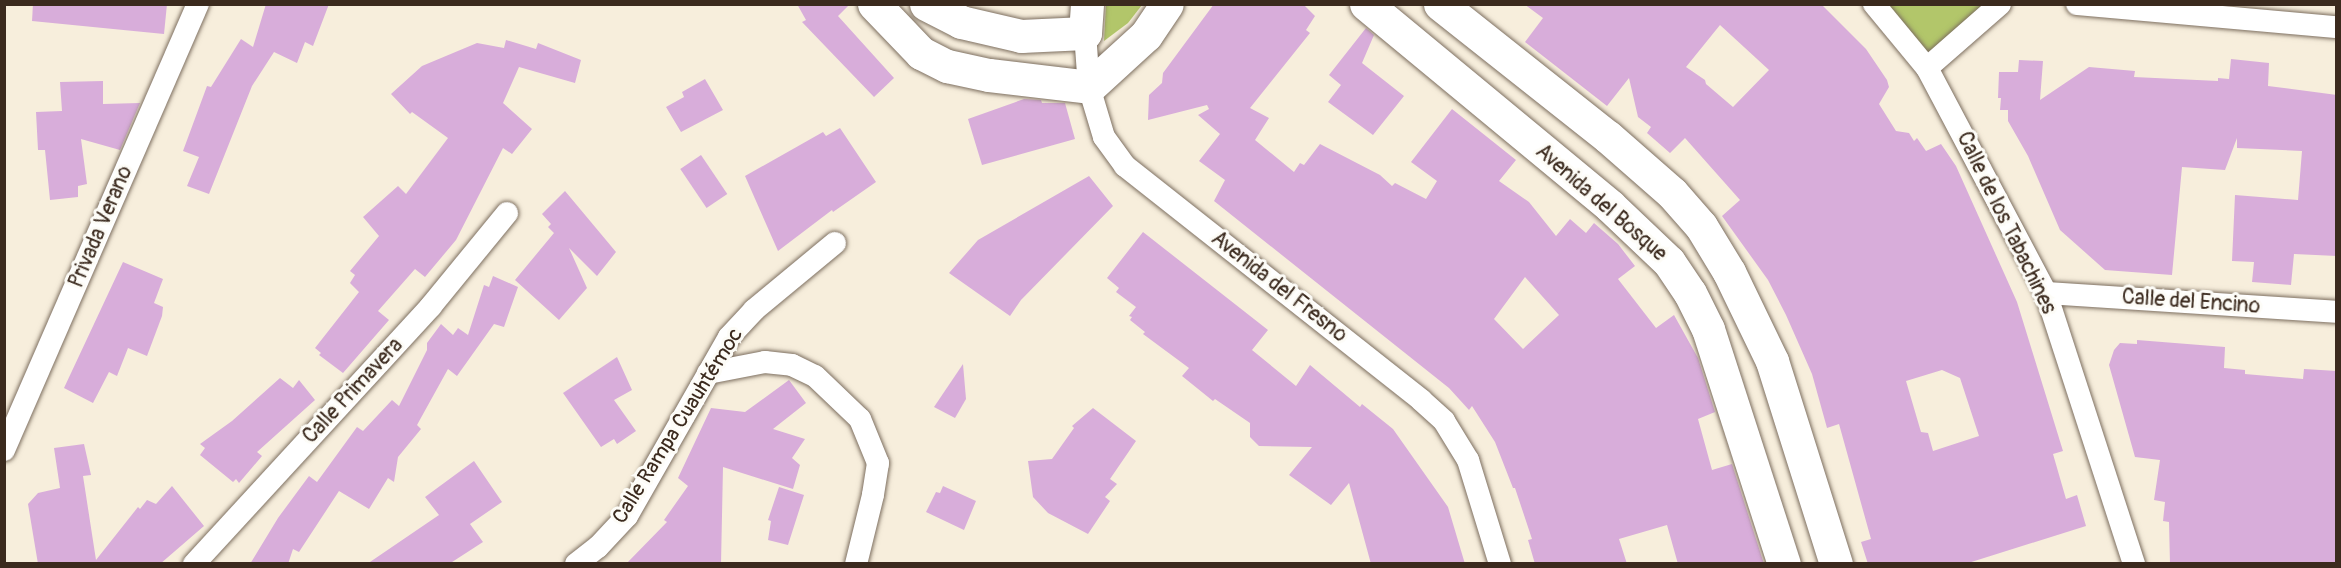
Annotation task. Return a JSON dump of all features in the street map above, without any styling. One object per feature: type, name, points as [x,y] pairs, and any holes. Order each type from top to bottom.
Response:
[{"type":"street","name":"Privada Verano","points":[[4,450],[198,4]]},
{"type":"street","points":[[874,4],[921,52],[947,66],[989,75],[1089,87],[1146,34],[1167,4]]},
{"type":"street","points":[[926,4],[961,22],[1021,36],[1086,19]]},
{"type":"street","name":"Avenida del Bosque","points":[[1366,4],[1610,206],[1669,262],[1690,293],[1708,328],[1784,564]]},
{"type":"street","points":[[1440,4],[1608,137],[1672,193],[1701,226],[1729,272],[1772,361],[1836,564]]},
{"type":"street","name":"Calle de los Tabachines","points":[[1874,4],[1927,68],[2046,293],[2134,564]]},
{"type":"street","points":[[1927,68],[2000,4]]},
{"type":"street","points":[[2077,4],[2337,27]]},
{"type":"street","name":"Avenida del Fresno","points":[[1086,19],[1089,87],[1104,137],[1125,166],[1421,400],[1444,421],[1468,460],[1500,564]]},
{"type":"street","name":"Calle Primavera","points":[[194,564],[432,306],[507,213]]},
{"type":"street","name":"Calle Rampa Cuauhtémoc","points":[[576,564],[598,547],[627,516],[729,337],[754,310],[836,243]]},
{"type":"street","name":"Calle del Encino","points":[[2046,293],[2337,312]]},
{"type":"street","points":[[708,373],[765,362],[792,365],[815,376],[860,419],[878,463],[856,564]]},
{"type":"green space","points":[[1106,5],[1142,5],[1128,23],[1104,41]]},
{"type":"green space","points":[[1877,5],[2000,5],[1927,68]]},
{"type":"building","points":[[33,4],[167,4],[164,34],[32,21]]},
{"type":"building","points":[[266,4],[329,4],[313,46],[305,42],[297,63],[274,52],[252,86],[209,194],[187,186],[199,157],[183,151],[207,86],[211,87],[241,39],[253,47]]},
{"type":"building","points":[[797,4],[850,4],[838,16],[894,78],[874,97],[802,22],[806,20]]},
{"type":"building","points":[[1214,4],[1303,4],[1315,16],[1306,30],[1310,33],[1250,108],[1269,118],[1255,140],[1294,172],[1300,163],[1304,165],[1320,144],[1380,175],[1392,186],[1395,183],[1426,199],[1437,181],[1411,162],[1452,109],[1516,160],[1499,181],[1529,202],[1556,236],[1570,219],[1586,233],[1594,223],[1618,244],[1635,266],[1618,279],[1656,328],[1674,315],[1698,358],[1715,412],[1698,419],[1712,470],[1732,464],[1764,564],[1678,564],[1667,525],[1619,539],[1627,564],[1535,564],[1528,540],[1532,539],[1515,488],[1513,488],[1495,442],[1472,406],[1469,410],[1449,388],[1214,201],[1225,180],[1199,161],[1220,134],[1198,115],[1209,109],[1207,105],[1148,120],[1149,95],[1162,83],[1163,73]],"holes":[[[1525,277],[1559,315],[1523,349],[1494,319]]]},
{"type":"building","points":[[1524,4],[1821,4],[1866,49],[1887,80],[1889,87],[1879,104],[1896,131],[1909,133],[1914,141],[1917,138],[1926,151],[1941,144],[1956,166],[2017,302],[2063,451],[2053,454],[2066,499],[2077,495],[2086,526],[1965,564],[1868,564],[1861,542],[1871,539],[1839,424],[1827,428],[1812,374],[1786,315],[1768,280],[1722,216],[1740,200],[1685,138],[1670,153],[1647,133],[1651,127],[1638,117],[1629,78],[1607,106],[1525,42],[1543,18]],"holes":[[[1720,25],[1769,70],[1733,107],[1706,84],[1705,80],[1686,67]],[[1942,370],[1960,378],[1979,436],[1933,451],[1928,433],[1921,432],[1906,381]]]},
{"type":"building","points":[[1366,28],[1374,35],[1362,63],[1404,96],[1373,135],[1328,102],[1341,85],[1329,75]]},
{"type":"building","points":[[506,40],[536,49],[538,43],[581,60],[575,83],[519,67],[503,103],[532,129],[512,154],[503,148],[456,240],[425,277],[415,269],[378,311],[389,320],[343,373],[319,355],[321,353],[315,348],[359,292],[350,283],[355,275],[350,271],[379,236],[363,217],[398,186],[406,194],[448,138],[412,112],[410,114],[391,94],[422,66],[477,43],[504,48]]},
{"type":"building","points":[[2231,59],[2269,63],[2268,86],[2337,95],[2337,256],[2294,254],[2291,285],[2252,282],[2254,262],[2232,261],[2235,195],[2298,200],[2302,151],[2237,148],[2237,138],[2225,170],[2182,167],[2172,275],[2105,270],[2060,230],[2028,156],[2008,121],[2008,110],[2000,110],[1999,72],[2018,72],[2019,60],[2043,61],[2040,100],[2089,67],[2135,71],[2134,77],[2218,81],[2218,78],[2229,79]]},
{"type":"building","points":[[705,79],[723,110],[681,132],[666,107],[684,97],[682,92]]},
{"type":"building","points":[[103,81],[103,104],[140,103],[120,150],[81,139],[87,184],[78,186],[78,197],[50,200],[45,150],[38,150],[36,112],[62,111],[60,82]]},
{"type":"building","points":[[1024,99],[1041,100],[1042,103],[1065,103],[1075,139],[982,165],[968,119]]},
{"type":"building","points":[[840,128],[876,182],[833,212],[832,210],[778,251],[745,176],[823,132],[826,136]]},
{"type":"building","points":[[701,155],[727,194],[707,208],[680,169]]},
{"type":"building","points":[[1089,176],[1113,206],[1021,300],[1010,316],[949,273],[978,240]]},
{"type":"building","points":[[565,191],[616,252],[597,276],[569,248],[587,288],[559,320],[515,280],[554,233],[548,227],[551,224],[542,214]]},
{"type":"building","points":[[1143,232],[1268,330],[1252,350],[1296,386],[1310,365],[1360,407],[1362,404],[1393,429],[1448,507],[1465,564],[1371,564],[1349,483],[1331,505],[1289,475],[1312,447],[1259,446],[1250,437],[1250,423],[1215,399],[1213,401],[1182,376],[1189,368],[1143,334],[1145,332],[1130,320],[1132,317],[1129,316],[1136,307],[1116,292],[1119,288],[1107,278]]},
{"type":"building","points":[[123,262],[163,279],[154,303],[163,307],[162,316],[147,356],[128,348],[117,376],[109,372],[93,403],[64,388]]},
{"type":"building","points":[[493,276],[518,287],[504,327],[494,324],[457,376],[448,369],[417,425],[421,429],[398,457],[394,482],[388,478],[369,509],[339,491],[299,552],[293,549],[288,564],[250,564],[278,518],[309,476],[317,482],[357,427],[363,431],[392,400],[399,406],[427,350],[427,343],[441,324],[453,335],[458,328],[468,335],[484,285],[489,287]]},
{"type":"building","points":[[2137,340],[2225,347],[2224,368],[2245,370],[2245,374],[2303,379],[2304,369],[2337,371],[2337,564],[2170,564],[2169,522],[2163,521],[2165,502],[2154,500],[2160,460],[2135,457],[2109,365],[2114,350],[2120,343],[2137,344]]},
{"type":"building","points":[[617,357],[632,390],[614,400],[636,431],[617,444],[614,439],[601,447],[563,393]]},
{"type":"building","points":[[963,364],[966,399],[955,418],[934,407]]},
{"type":"building","points":[[280,378],[293,388],[299,380],[315,400],[257,452],[262,456],[239,483],[236,479],[233,482],[200,455],[205,448],[200,444],[232,421]]},
{"type":"building","points":[[789,380],[806,403],[773,429],[805,439],[792,458],[800,465],[793,489],[723,467],[721,564],[626,564],[667,522],[664,520],[688,486],[678,478],[711,408],[745,412]]},
{"type":"building","points":[[1093,408],[1136,441],[1110,479],[1117,484],[1105,497],[1110,501],[1088,534],[1048,513],[1033,497],[1028,461],[1052,459],[1074,428],[1072,426]]},
{"type":"building","points":[[84,444],[91,475],[83,476],[96,560],[138,507],[140,509],[147,500],[156,504],[172,486],[204,526],[160,564],[38,564],[28,504],[38,493],[60,488],[54,448]]},
{"type":"building","points":[[474,461],[502,502],[470,524],[483,542],[449,564],[367,564],[439,515],[425,497]]},
{"type":"building","points":[[943,486],[976,501],[964,530],[926,512],[936,492],[940,493]]},
{"type":"building","points":[[779,487],[804,495],[788,545],[768,540],[771,521],[768,520]]}]
